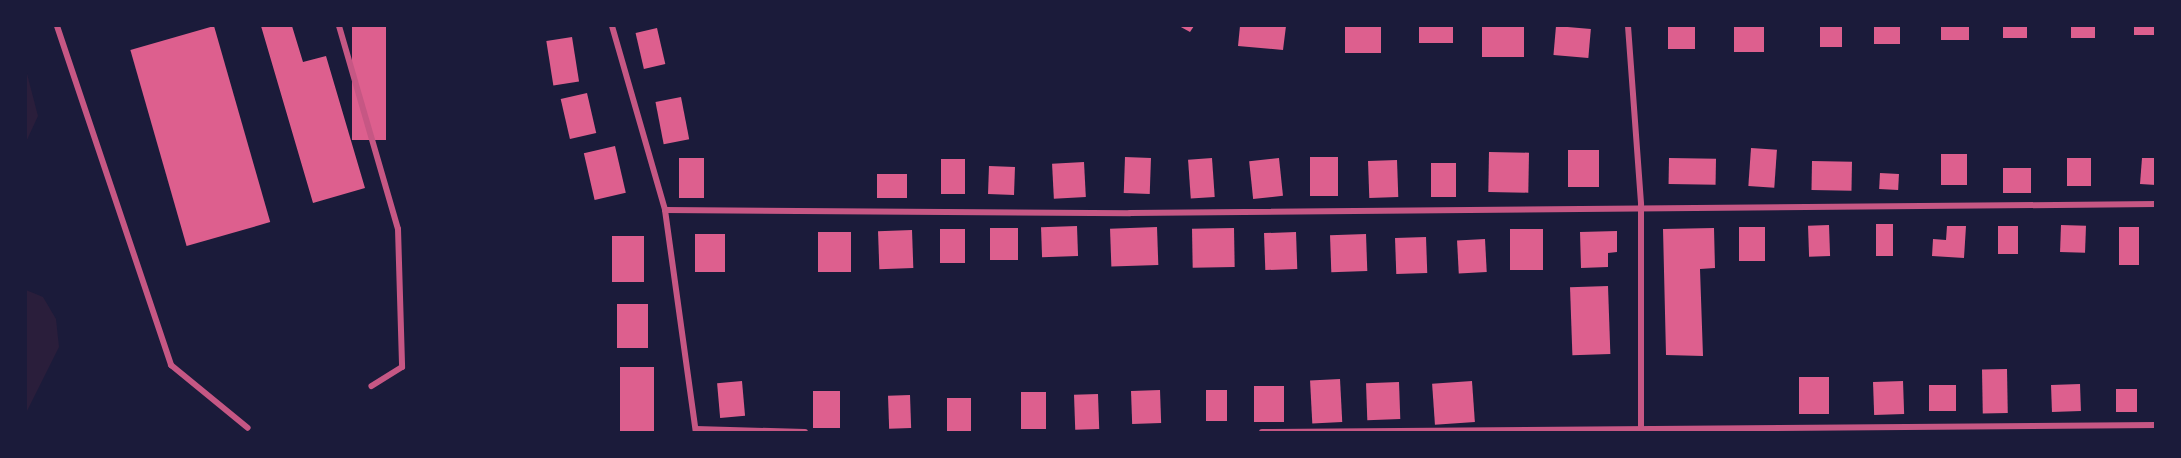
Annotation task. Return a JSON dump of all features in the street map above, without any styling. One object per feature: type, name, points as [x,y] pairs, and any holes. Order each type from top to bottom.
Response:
[{"type":"street","points":[[57,26],[171,365],[248,428]]},
{"type":"street","points":[[339,26],[398,229],[402,367],[372,386]]},
{"type":"street","points":[[612,26],[665,210],[696,431],[805,432]]},
{"type":"street","points":[[1628,26],[1641,205],[1641,430]]},
{"type":"street","points":[[665,210],[1130,213],[1641,205],[2156,204]]},
{"type":"street","points":[[1262,432],[2156,425]]},
{"type":"shaded area","points":[[26,70],[38,116],[26,142]]},
{"type":"shaded area","points":[[26,290],[43,297],[56,319],[59,347],[26,413]]},
{"type":"building","points":[[214,26],[270,222],[187,246],[130,50]]},
{"type":"building","points":[[261,26],[292,26],[303,62],[326,56],[365,188],[313,203]]},
{"type":"building","points":[[352,26],[386,26],[386,140],[352,140]]},
{"type":"building","points":[[1179,26],[1194,26],[1190,32]]},
{"type":"building","points":[[1240,26],[1286,26],[1283,50],[1238,46]]},
{"type":"building","points":[[1345,26],[1381,26],[1381,53],[1345,53]]},
{"type":"building","points":[[1419,26],[1453,26],[1453,43],[1419,43]]},
{"type":"building","points":[[1482,26],[1524,26],[1524,57],[1482,57]]},
{"type":"building","points":[[1556,26],[1591,29],[1588,58],[1553,55]]},
{"type":"building","points":[[1668,26],[1695,26],[1695,49],[1668,49]]},
{"type":"building","points":[[1734,26],[1764,26],[1764,52],[1734,52]]},
{"type":"building","points":[[1820,26],[1842,26],[1842,47],[1820,47]]},
{"type":"building","points":[[1874,26],[1900,26],[1900,44],[1874,44]]},
{"type":"building","points":[[1941,26],[1969,26],[1969,40],[1941,40]]},
{"type":"building","points":[[2003,26],[2027,26],[2027,38],[2003,38]]},
{"type":"building","points":[[2071,26],[2095,26],[2095,38],[2071,38]]},
{"type":"building","points":[[2134,26],[2156,26],[2156,35],[2134,35]]},
{"type":"building","points":[[657,28],[665,64],[644,69],[636,33]]},
{"type":"building","points":[[572,37],[579,81],[553,86],[546,41]]},
{"type":"building","points":[[587,93],[596,133],[570,139],[561,99]]},
{"type":"building","points":[[681,97],[689,139],[664,144],[655,102]]},
{"type":"building","points":[[615,146],[626,193],[595,200],[584,153]]},
{"type":"building","points":[[1751,148],[1777,150],[1774,188],[1748,186]]},
{"type":"building","points":[[1568,150],[1599,150],[1599,187],[1568,187]]},
{"type":"building","points":[[1489,152],[1529,153],[1528,193],[1488,192]]},
{"type":"building","points":[[1941,154],[1967,154],[1967,185],[1941,185]]},
{"type":"building","points":[[1125,157],[1151,158],[1150,194],[1124,193]]},
{"type":"building","points":[[1310,157],[1338,157],[1338,196],[1310,196]]},
{"type":"building","points":[[679,158],[704,158],[704,198],[679,198]]},
{"type":"building","points":[[1212,158],[1215,197],[1191,199],[1188,160]]},
{"type":"building","points":[[1279,158],[1283,196],[1253,199],[1249,161]]},
{"type":"building","points":[[1669,158],[1716,159],[1716,185],[1669,184]]},
{"type":"building","points":[[2067,158],[2091,158],[2091,186],[2067,186]]},
{"type":"building","points":[[2142,158],[2156,158],[2156,185],[2140,184]]},
{"type":"building","points":[[941,159],[965,159],[965,194],[941,194]]},
{"type":"building","points":[[1397,160],[1398,197],[1369,198],[1368,161]]},
{"type":"building","points":[[1812,161],[1852,162],[1851,191],[1811,190]]},
{"type":"building","points":[[1084,162],[1086,197],[1054,199],[1052,164]]},
{"type":"building","points":[[1431,163],[1456,163],[1456,197],[1431,197]]},
{"type":"building","points":[[989,166],[1015,167],[1014,195],[988,194]]},
{"type":"building","points":[[2003,168],[2031,168],[2031,193],[2003,193]]},
{"type":"building","points":[[1880,173],[1899,174],[1898,190],[1879,189]]},
{"type":"building","points":[[877,174],[907,174],[907,198],[877,198]]},
{"type":"building","points":[[1876,224],[1893,224],[1893,256],[1876,256]]},
{"type":"building","points":[[1829,225],[1830,256],[1809,257],[1808,226]]},
{"type":"building","points":[[2061,225],[2086,226],[2085,253],[2060,252]]},
{"type":"building","points":[[1077,226],[1078,256],[1042,257],[1041,227]]},
{"type":"building","points":[[1947,226],[1966,226],[1964,258],[1932,256],[1933,239],[1946,240]]},
{"type":"building","points":[[1998,226],[2018,226],[2018,254],[1998,254]]},
{"type":"building","points":[[1157,227],[1158,265],[1111,267],[1110,229]]},
{"type":"building","points":[[1739,227],[1765,227],[1765,261],[1739,261]]},
{"type":"building","points":[[2119,227],[2139,227],[2139,265],[2119,265]]},
{"type":"building","points":[[990,228],[1018,228],[1018,260],[990,260]]},
{"type":"building","points":[[1234,228],[1235,267],[1193,268],[1192,229]]},
{"type":"building","points":[[1714,228],[1715,268],[1700,269],[1703,356],[1666,355],[1663,229]]},
{"type":"building","points":[[940,229],[965,229],[965,263],[940,263]]},
{"type":"building","points":[[1510,229],[1543,229],[1543,270],[1510,270]]},
{"type":"building","points":[[912,230],[913,268],[879,269],[878,231]]},
{"type":"building","points":[[1617,231],[1617,252],[1608,253],[1608,267],[1581,268],[1580,232]]},
{"type":"building","points":[[818,232],[851,232],[851,272],[818,272]]},
{"type":"building","points":[[1296,232],[1297,269],[1265,270],[1264,233]]},
{"type":"building","points":[[695,234],[725,234],[725,272],[695,272]]},
{"type":"building","points":[[1366,234],[1367,271],[1331,272],[1330,235]]},
{"type":"building","points":[[612,236],[644,236],[644,282],[612,282]]},
{"type":"building","points":[[1426,237],[1427,273],[1396,274],[1395,238]]},
{"type":"building","points":[[1485,239],[1487,272],[1459,273],[1457,240]]},
{"type":"building","points":[[1608,286],[1610,354],[1572,355],[1570,287]]},
{"type":"building","points":[[617,304],[648,304],[648,348],[617,348]]},
{"type":"building","points":[[620,367],[654,367],[654,432],[620,432]]},
{"type":"building","points":[[1982,369],[2007,369],[2008,413],[1983,413]]},
{"type":"building","points":[[1799,377],[1829,377],[1829,414],[1799,414]]},
{"type":"building","points":[[1340,379],[1342,422],[1312,424],[1310,381]]},
{"type":"building","points":[[742,381],[745,416],[720,418],[717,383]]},
{"type":"building","points":[[1472,381],[1475,422],[1435,425],[1432,384]]},
{"type":"building","points":[[1903,381],[1904,414],[1874,415],[1873,382]]},
{"type":"building","points":[[1399,382],[1400,419],[1367,420],[1366,383]]},
{"type":"building","points":[[2080,384],[2081,411],[2052,412],[2051,385]]},
{"type":"building","points":[[1929,385],[1956,385],[1956,411],[1929,411]]},
{"type":"building","points":[[1254,386],[1284,386],[1284,422],[1254,422]]},
{"type":"building","points":[[2116,389],[2137,389],[2137,412],[2116,412]]},
{"type":"building","points":[[1160,390],[1161,423],[1132,424],[1131,391]]},
{"type":"building","points":[[1206,390],[1227,390],[1227,421],[1206,421]]},
{"type":"building","points":[[813,391],[840,391],[840,428],[813,428]]},
{"type":"building","points":[[1021,392],[1046,392],[1046,429],[1021,429]]},
{"type":"building","points":[[1098,394],[1099,429],[1075,430],[1074,395]]},
{"type":"building","points":[[910,395],[911,428],[889,429],[888,396]]},
{"type":"building","points":[[947,398],[971,398],[971,432],[947,432]]}]
